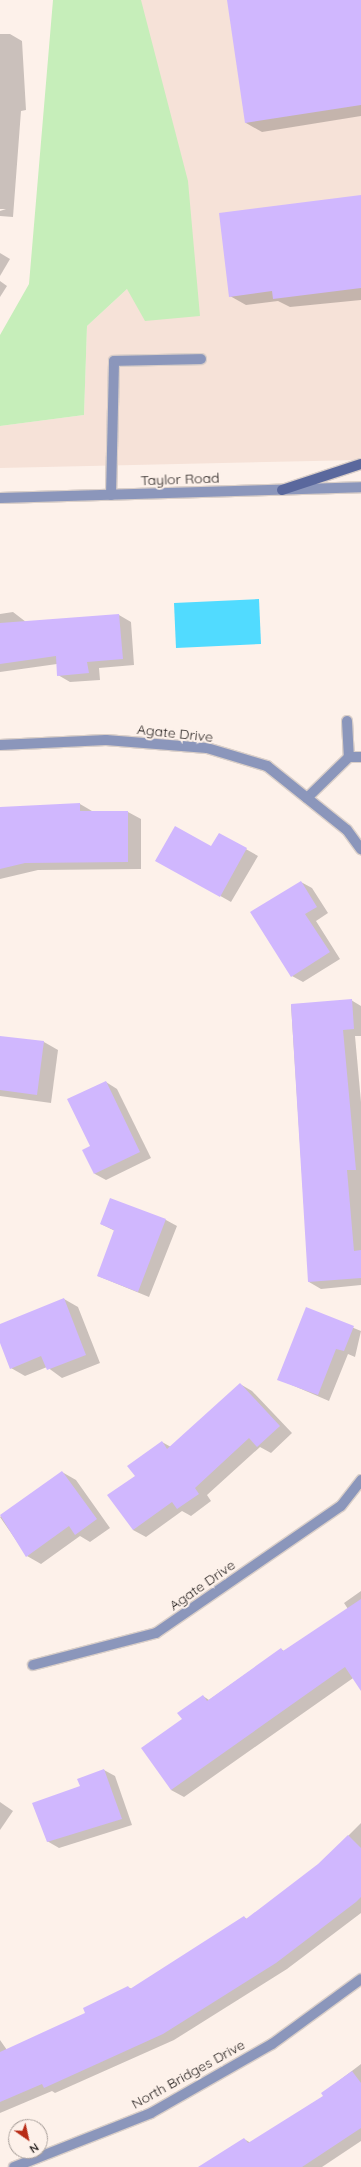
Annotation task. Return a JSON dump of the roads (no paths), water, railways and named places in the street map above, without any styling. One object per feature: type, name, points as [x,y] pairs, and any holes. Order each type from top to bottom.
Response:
[{"type":"main road","points":[[282,490],[361,464]]},
{"type":"street","points":[[111,495],[114,362],[201,359]]},
{"type":"street","name":"Taylor Road","points":[[0,498],[361,487]]},
{"type":"street","points":[[347,721],[348,757]]},
{"type":"street","name":"Agate Drive","points":[[0,745],[106,740],[208,748],[267,766],[347,830],[361,849]]},
{"type":"street","points":[[307,798],[348,757],[361,757]]},
{"type":"street","name":"Agate Drive","points":[[33,1666],[156,1633],[341,1506],[361,1480]]},
{"type":"street","name":"North Bridges Drive","points":[[14,2167],[151,2113],[272,2044],[361,1979]]},
{"type":"water","points":[[259,599],[261,644],[176,648],[174,603]]}]
